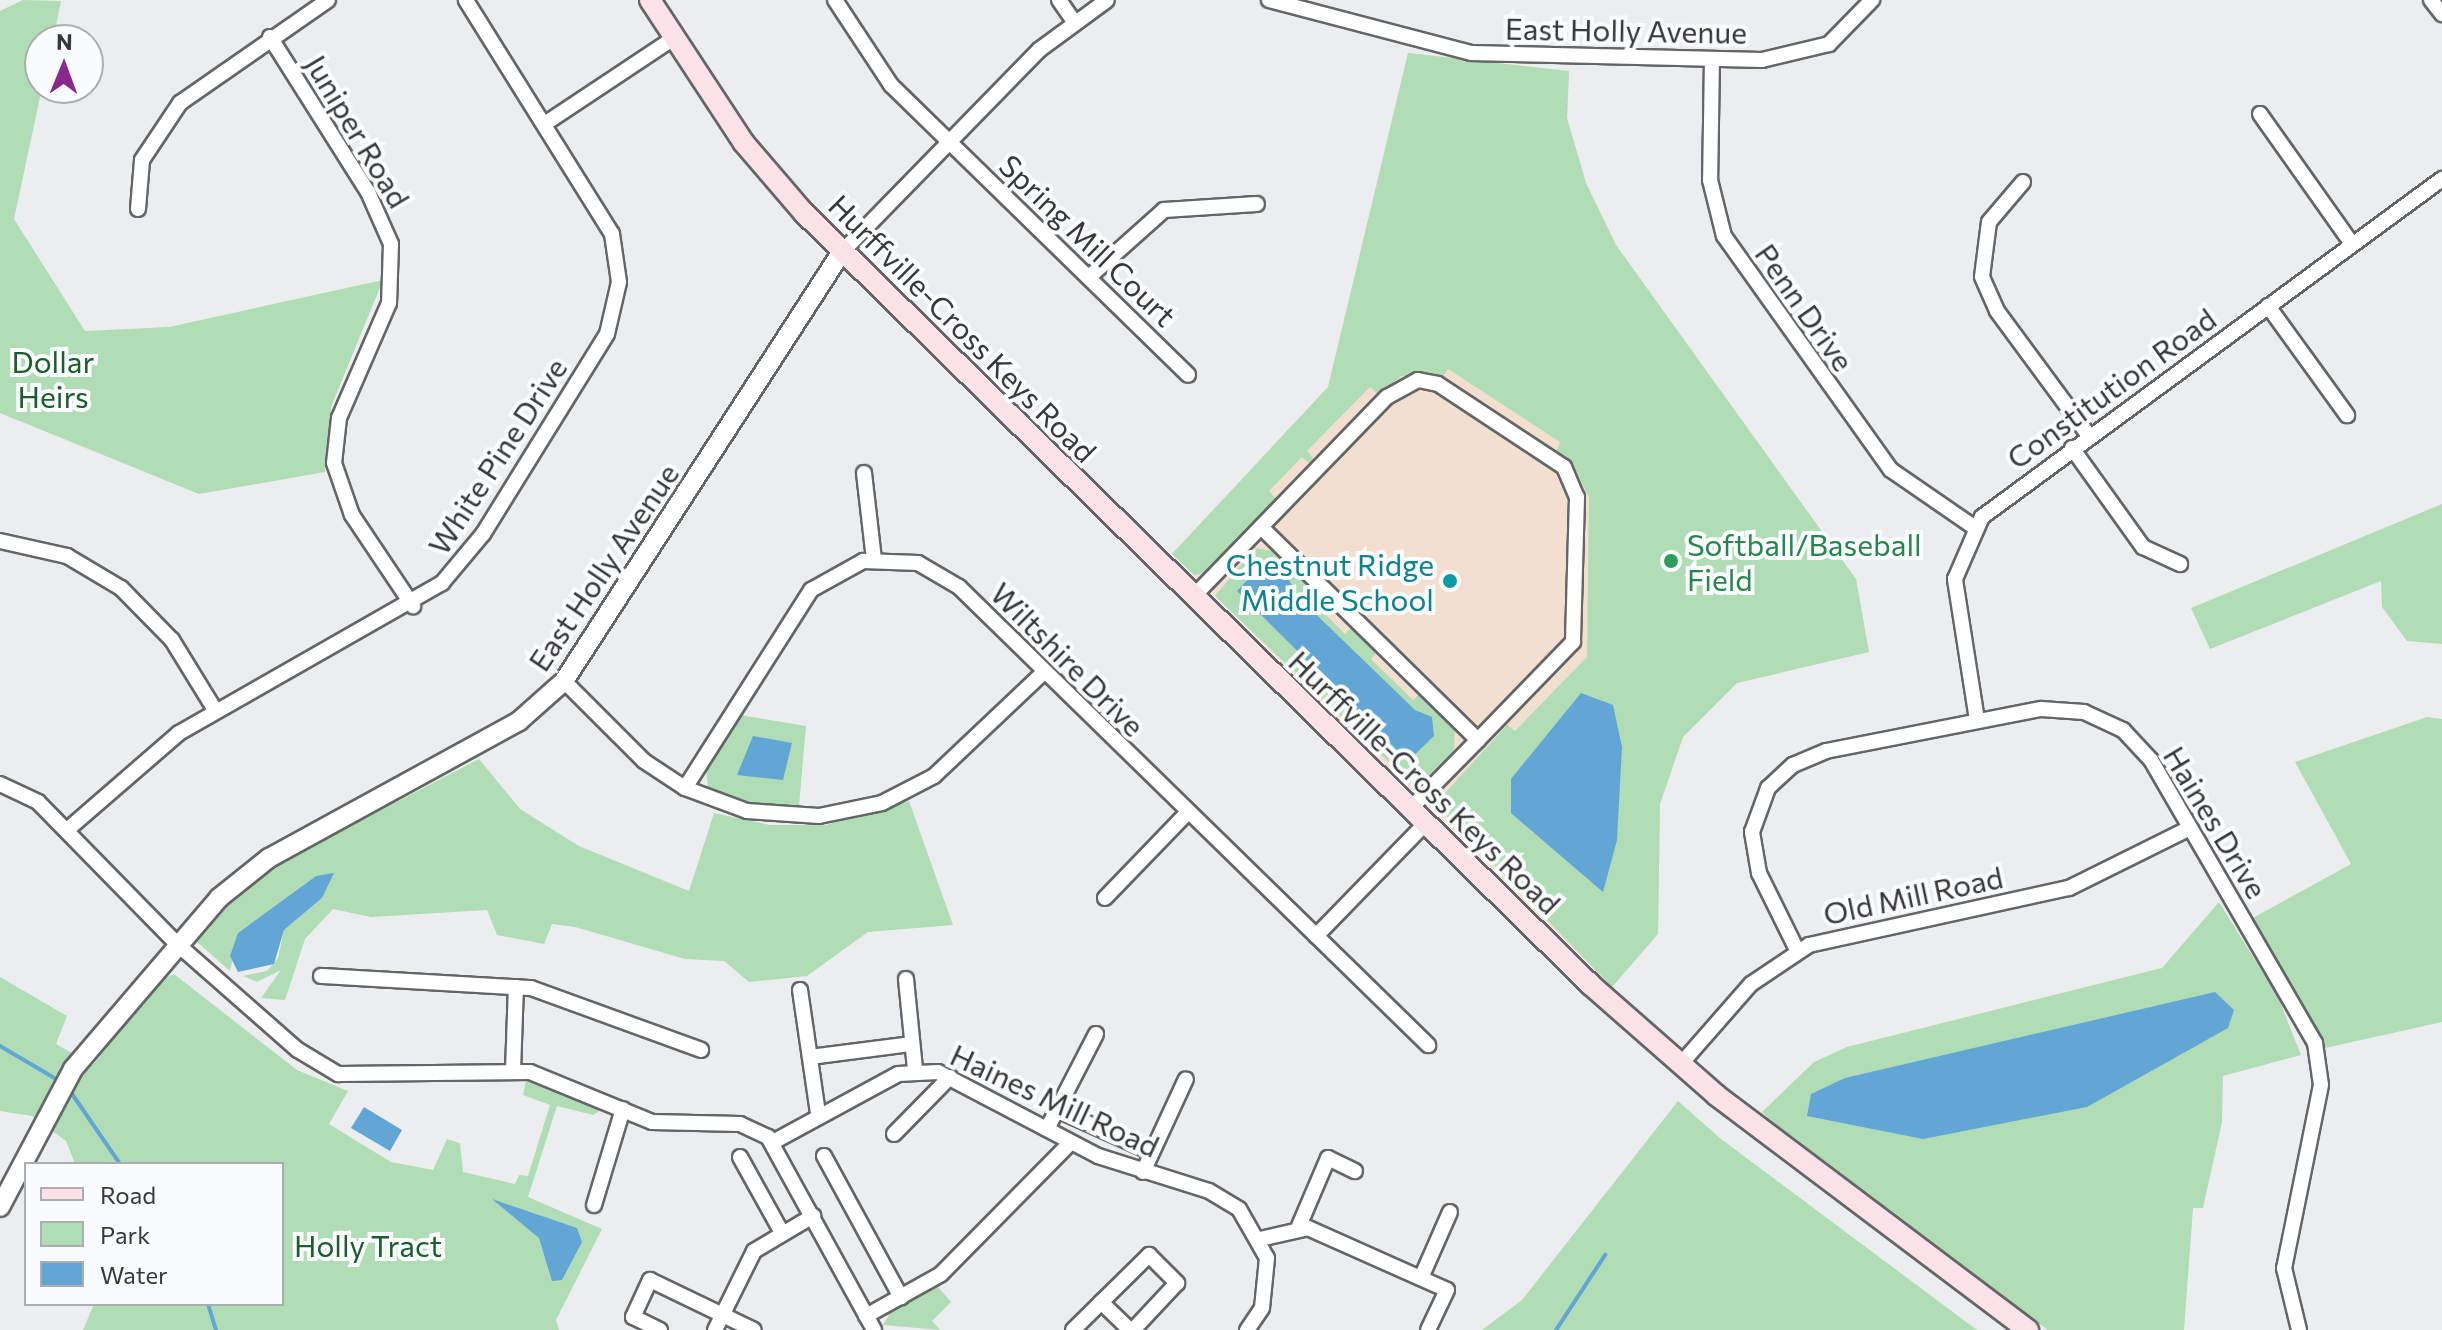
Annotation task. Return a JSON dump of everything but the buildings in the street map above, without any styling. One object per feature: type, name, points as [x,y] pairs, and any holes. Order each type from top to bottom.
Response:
[{"type":"main road","name":"Hurffville-Cross Keys Road","points":[[650,0],[754,156],[841,253],[1418,816],[1680,1065],[2028,1330]]},
{"type":"street","points":[[138,209],[142,160],[161,125],[204,82],[328,0]]},
{"type":"street","name":"White Pine Drive","points":[[67,830],[141,761],[215,710],[413,606],[483,534],[612,321],[619,270],[612,234],[546,123],[466,0]]},
{"type":"street","name":"Spring Mill Court","points":[[835,0],[891,85],[1188,375]]},
{"type":"street","points":[[1059,0],[1073,20]]},
{"type":"street","name":"East Holly Avenue","points":[[0,1207],[54,1099],[73,1069],[176,943],[269,858],[493,736],[564,681],[841,253],[1073,20],[1107,0]]},
{"type":"street","name":"East Holly Avenue","points":[[1269,0],[1471,53],[1777,60],[1815,51],[1842,36],[1872,0]]},
{"type":"street","points":[[2431,0],[2442,14]]},
{"type":"street","name":"Juniper Road","points":[[270,37],[368,192],[391,244],[389,303],[339,418],[334,463],[352,515],[413,606]]},
{"type":"street","points":[[546,123],[674,38]]},
{"type":"street","name":"Penn Drive","points":[[1712,59],[1710,180],[1724,236],[1891,470],[1974,527]]},
{"type":"street","points":[[2260,114],[2352,244]]},
{"type":"street","name":"Constitution Road","points":[[1974,527],[2072,448],[2442,179]]},
{"type":"street","points":[[2023,182],[1989,222],[1982,277],[1997,311],[2089,436]]},
{"type":"street","points":[[1089,277],[1164,210],[1257,204]]},
{"type":"street","points":[[2268,306],[2347,415]]},
{"type":"street","points":[[1193,597],[1387,397],[1418,380],[1438,384],[1564,467],[1577,497],[1573,642],[1478,740],[1316,936]]},
{"type":"street","points":[[2072,448],[2143,547],[2180,564]]},
{"type":"street","points":[[864,473],[874,559]]},
{"type":"street","points":[[1261,527],[1478,740]]},
{"type":"street","points":[[1974,527],[1955,590],[1977,720]]},
{"type":"street","points":[[0,541],[53,550],[111,580],[165,631],[215,710]]},
{"type":"street","name":"Wiltshire Drive","points":[[685,788],[805,596],[833,573],[874,559],[907,560],[940,572],[1428,1045]]},
{"type":"street","points":[[564,681],[644,761],[685,788],[777,815],[832,815],[882,803],[959,758],[1044,672]]},
{"type":"street","name":"Haines Drive","points":[[1797,950],[1755,860],[1754,822],[1768,788],[1812,755],[1977,720],[2055,708],[2111,722],[2151,760],[2318,1057],[2319,1099],[2284,1268],[2299,1330]]},
{"type":"street","points":[[0,784],[28,794],[176,943],[298,1050],[338,1074],[392,1079],[513,1071],[562,1080],[665,1125],[740,1124],[773,1142],[874,1330]]},
{"type":"street","points":[[1105,898],[1188,812]]},
{"type":"street","name":"Old Mill Road","points":[[1680,1065],[1744,991],[1797,950],[1846,933],[2069,888],[2190,828]]},
{"type":"street","points":[[321,976],[546,991],[701,1050]]},
{"type":"street","points":[[906,979],[915,1069]]},
{"type":"street","points":[[513,1071],[516,987]]},
{"type":"street","points":[[800,990],[818,1114]]},
{"type":"street","points":[[1047,1129],[1096,1034]]},
{"type":"street","points":[[810,1057],[912,1044]]},
{"type":"street","name":"Haines Mill Road","points":[[773,1142],[818,1114],[915,1069],[950,1077],[1071,1142],[1143,1172],[1220,1195],[1260,1239]]},
{"type":"street","points":[[894,1134],[950,1077]]},
{"type":"street","points":[[1143,1172],[1186,1079]]},
{"type":"street","points":[[594,1205],[623,1109]]},
{"type":"street","points":[[1058,1110],[1151,1152]]},
{"type":"street","points":[[866,1316],[949,1267],[1071,1142]]},
{"type":"street","points":[[824,1156],[901,1297]]},
{"type":"street","points":[[740,1157],[781,1231]]},
{"type":"street","points":[[1299,1226],[1328,1158],[1355,1171]]},
{"type":"street","points":[[1421,1278],[1450,1212]]},
{"type":"street","points":[[715,1330],[749,1257],[781,1231],[813,1216]]},
{"type":"street","points":[[1247,1330],[1265,1291],[1260,1239],[1299,1226],[1447,1290],[1428,1330]]},
{"type":"street","points":[[1073,1330],[1101,1302],[1149,1255],[1177,1283],[1131,1330],[1101,1302]]},
{"type":"street","points":[[660,1330],[633,1317],[650,1280],[754,1330]]},
{"type":"shaded area","points":[[1408,53],[1569,71],[1567,118],[1586,183],[1616,245],[1856,579],[1869,652],[1737,683],[1683,737],[1660,804],[1658,934],[1612,987],[1172,554],[1328,387]]},
{"type":"green space","name":"Dollar Heirs","points":[[23,0],[61,1],[56,24],[24,24],[24,104],[39,104],[14,219],[85,331],[169,327],[383,280],[331,407],[325,472],[199,494],[0,413],[0,11]]},
{"type":"green space","points":[[1408,53],[1569,71],[1567,118],[1586,183],[1616,245],[1856,579],[1869,652],[1737,683],[1683,737],[1660,804],[1658,934],[1612,987],[1435,804],[1507,725],[1515,731],[1587,657],[1589,497],[1573,465],[1556,452],[1560,442],[1448,369],[1442,378],[1401,376],[1379,395],[1370,387],[1307,451],[1315,460],[1311,465],[1302,457],[1269,491],[1277,500],[1204,573],[1194,575],[1172,554],[1328,387]]},
{"type":"green space","points":[[2442,504],[2442,644],[2407,641],[2382,607],[2381,581],[2210,649],[2191,608]]},
{"type":"green space","points":[[1255,548],[1277,552],[1311,584],[1303,592],[1345,634],[1353,626],[1378,651],[1371,659],[1413,700],[1422,692],[1455,725],[1454,750],[1416,788],[1215,596]]},
{"type":"green space","points":[[740,715],[806,726],[799,806],[749,802],[708,788],[706,769]]},
{"type":"green space","points":[[2427,717],[2442,719],[2442,1022],[2325,1048],[2251,919],[2351,864],[2295,762]]},
{"type":"green space","points":[[479,759],[520,809],[579,846],[689,891],[714,813],[770,825],[826,825],[909,801],[953,925],[868,932],[807,976],[749,982],[724,961],[685,959],[575,927],[552,924],[544,944],[497,935],[487,910],[371,917],[333,909],[305,939],[285,1000],[261,998],[281,970],[257,982],[243,976],[267,971],[278,958],[284,930],[322,898],[316,876],[238,933],[230,971],[197,942],[235,898],[289,858]]},
{"type":"green space","points":[[2219,902],[2278,997],[2301,1055],[2223,1076],[2222,1122],[2203,1208],[2193,1208],[2184,1330],[2048,1330],[1793,1143],[1762,1112],[1814,1062],[1847,1047],[2162,968]]},
{"type":"green space","name":"Holly Tract","points":[[174,974],[297,1070],[348,1091],[329,1124],[391,1162],[433,1170],[447,1139],[460,1143],[463,1172],[515,1184],[519,1175],[528,1176],[550,1105],[523,1095],[526,1081],[604,1108],[593,1115],[557,1106],[528,1197],[602,1229],[556,1320],[559,1330],[83,1330],[93,1306],[284,1306],[284,1162],[74,1162],[66,1141],[32,1116],[0,1111],[0,977],[67,1016],[56,1044],[93,1065],[159,981]]},
{"type":"green space","points":[[1678,1101],[1721,1139],[1977,1330],[1482,1330],[1522,1300]]},
{"type":"green space","points":[[938,1287],[951,1302],[932,1321],[940,1330],[883,1325],[893,1308]]},
{"type":"water","points":[[1266,560],[1283,566],[1296,595],[1415,710],[1432,717],[1434,736],[1408,761],[1237,591]]},
{"type":"water","points":[[1581,693],[1613,705],[1622,747],[1617,840],[1603,892],[1511,813],[1511,779]]},
{"type":"water","points":[[753,736],[792,743],[783,780],[737,775]]},
{"type":"water","points":[[334,873],[322,898],[284,930],[274,964],[238,972],[230,956],[238,933],[316,876]]},
{"type":"water","points":[[2215,992],[2234,1010],[2228,1028],[2087,1107],[1923,1139],[1807,1116],[1811,1094],[1845,1078]]},
{"type":"water","points":[[364,1107],[402,1130],[390,1151],[351,1128]]},
{"type":"water","points":[[492,1199],[577,1228],[582,1242],[562,1280],[552,1281],[539,1238]]},
{"type":"waterway","points":[[0,1046],[61,1082]]},
{"type":"waterway","points":[[68,1088],[119,1162]]},
{"type":"waterway","points":[[1556,1330],[1605,1255]]},
{"type":"waterway","points":[[209,1306],[216,1330]]},
{"type":"place","name":"Softball/Baseball Field","points":[[1671,561]]},
{"type":"place","name":"Chestnut Ridge Middle School","points":[[1450,581]]}]
